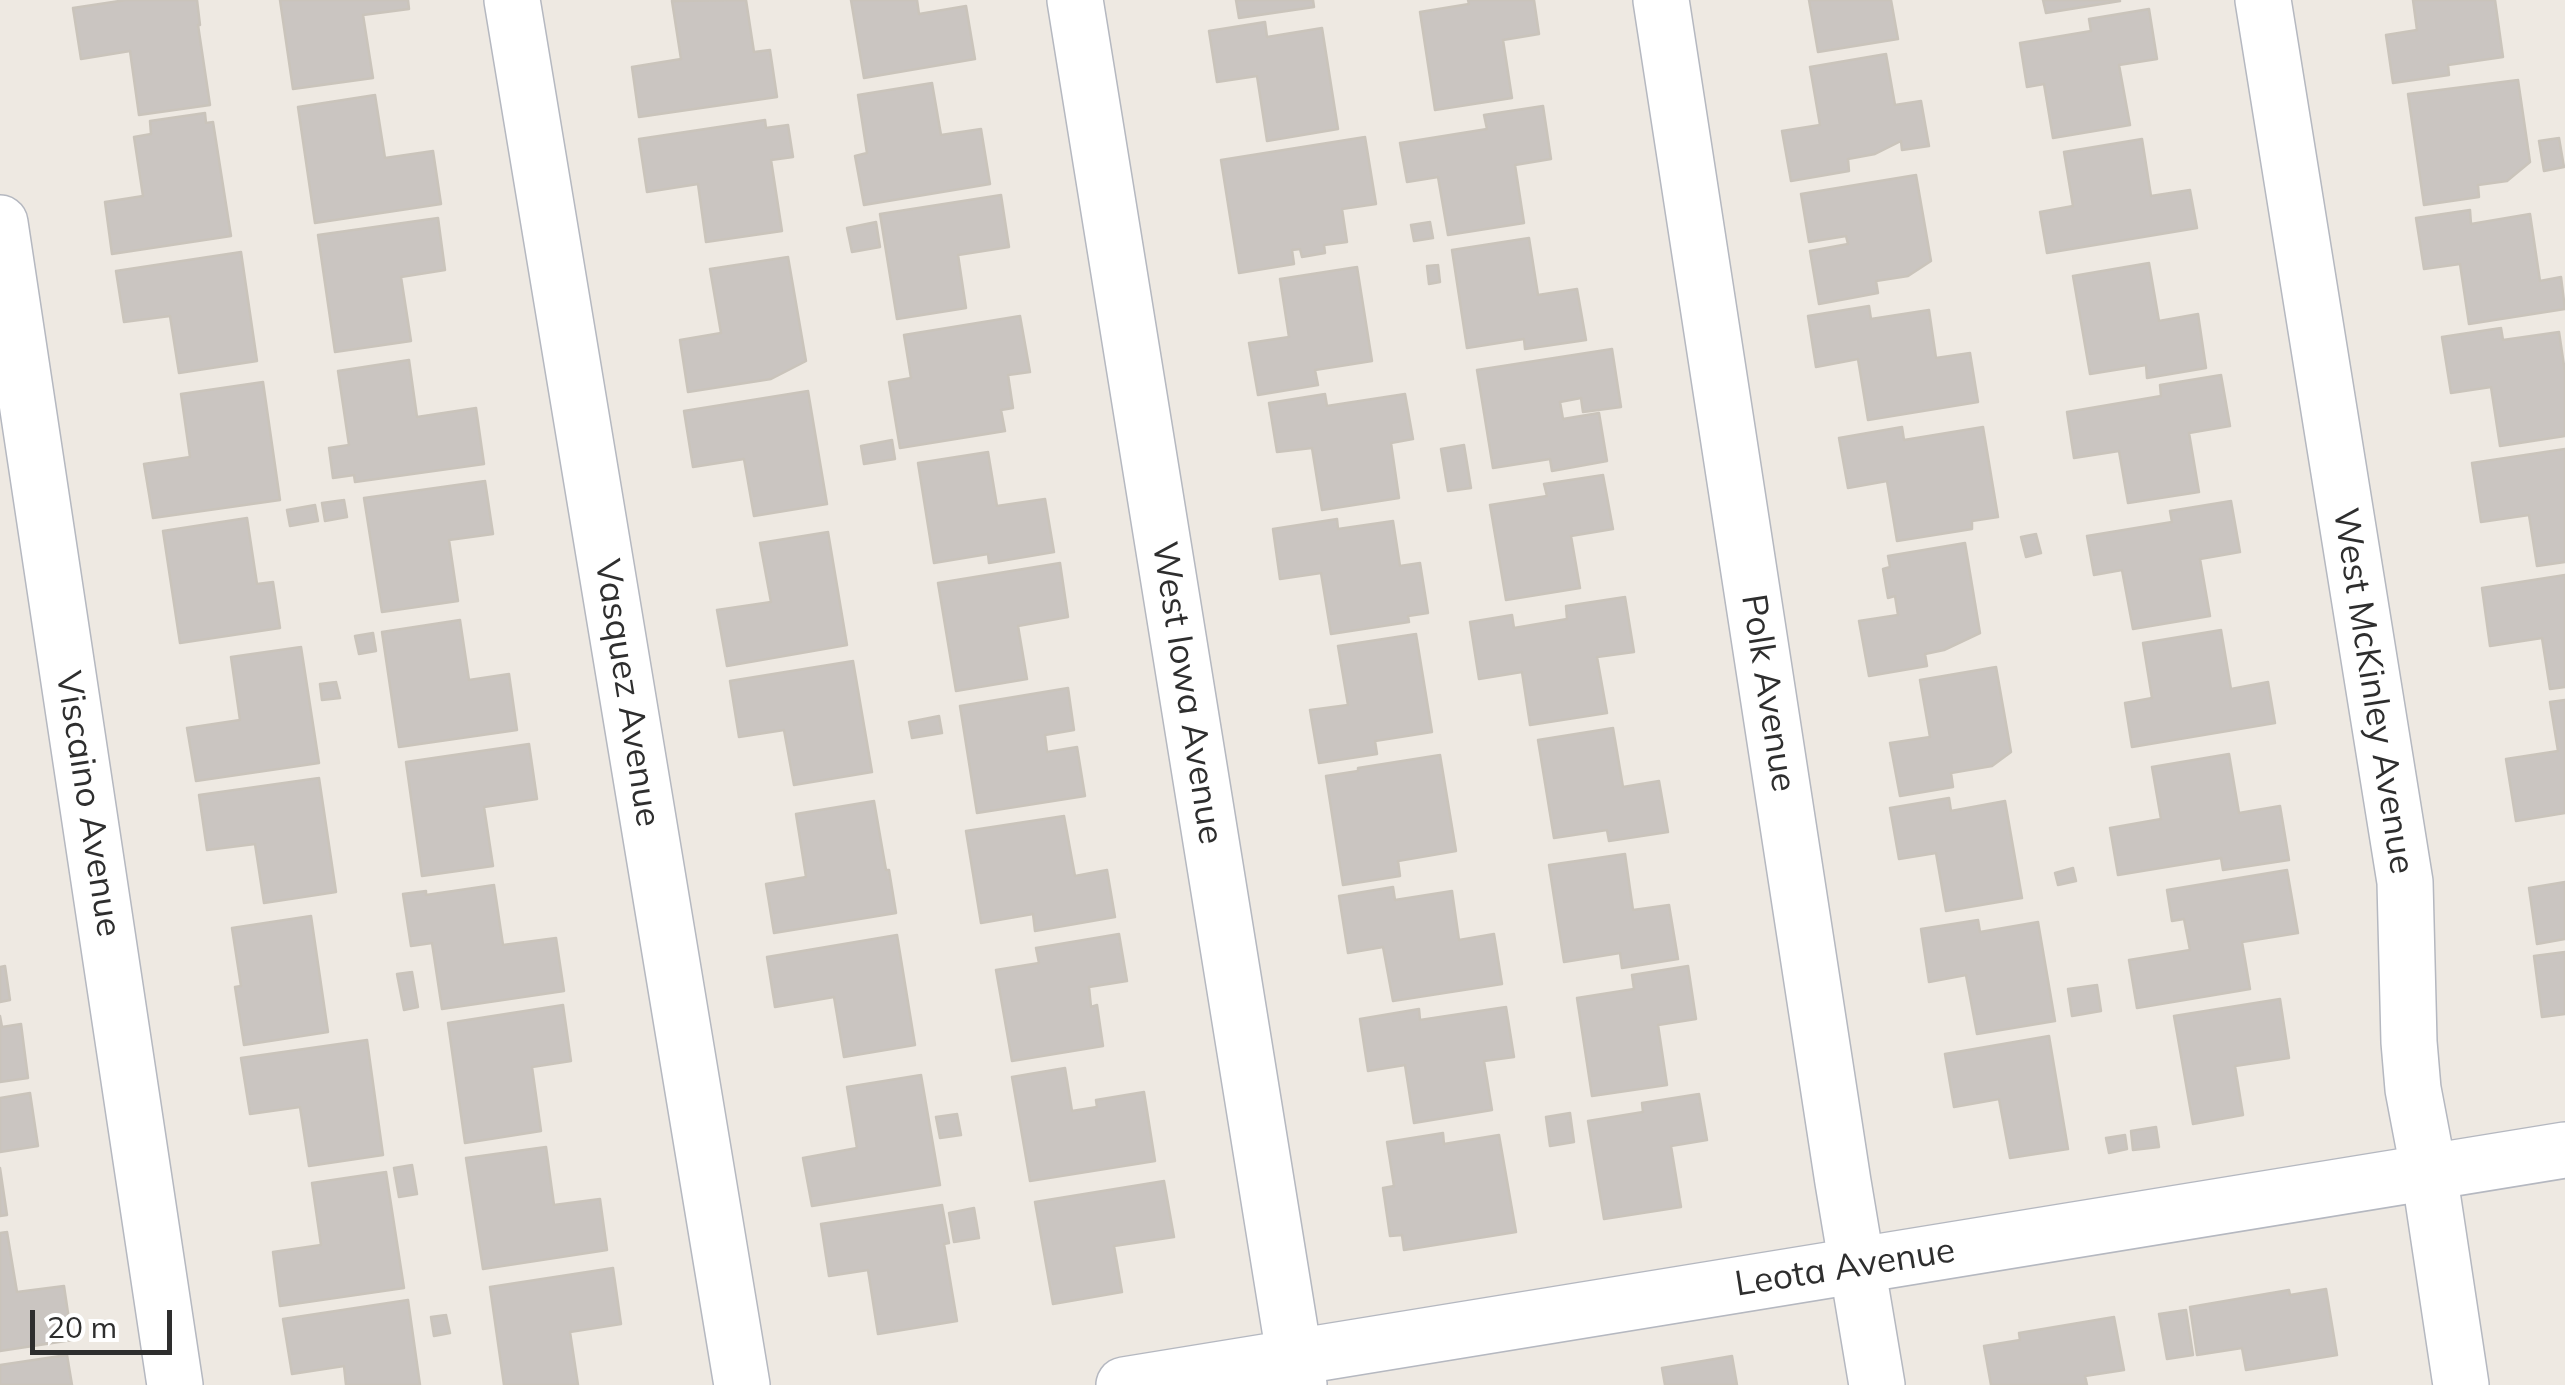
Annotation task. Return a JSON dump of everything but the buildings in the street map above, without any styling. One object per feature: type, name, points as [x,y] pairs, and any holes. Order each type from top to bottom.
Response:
[{"type":"street","name":"Vasquez Avenue","points":[[512,0],[742,1385]]},
{"type":"street","name":"West Iowa Avenue","points":[[1076,0],[1297,1371]]},
{"type":"street","name":"Polk Avenue","points":[[1661,0],[1877,1385]]},
{"type":"street","name":"West McKinley Avenue","points":[[2264,0],[2404,882],[2413,1089],[2461,1385]]},
{"type":"street","name":"Viscaino Avenue","points":[[0,223],[176,1385]]},
{"type":"street","name":"Leota Avenue","points":[[1124,1385],[1297,1371],[1857,1266],[2565,1150]]}]
